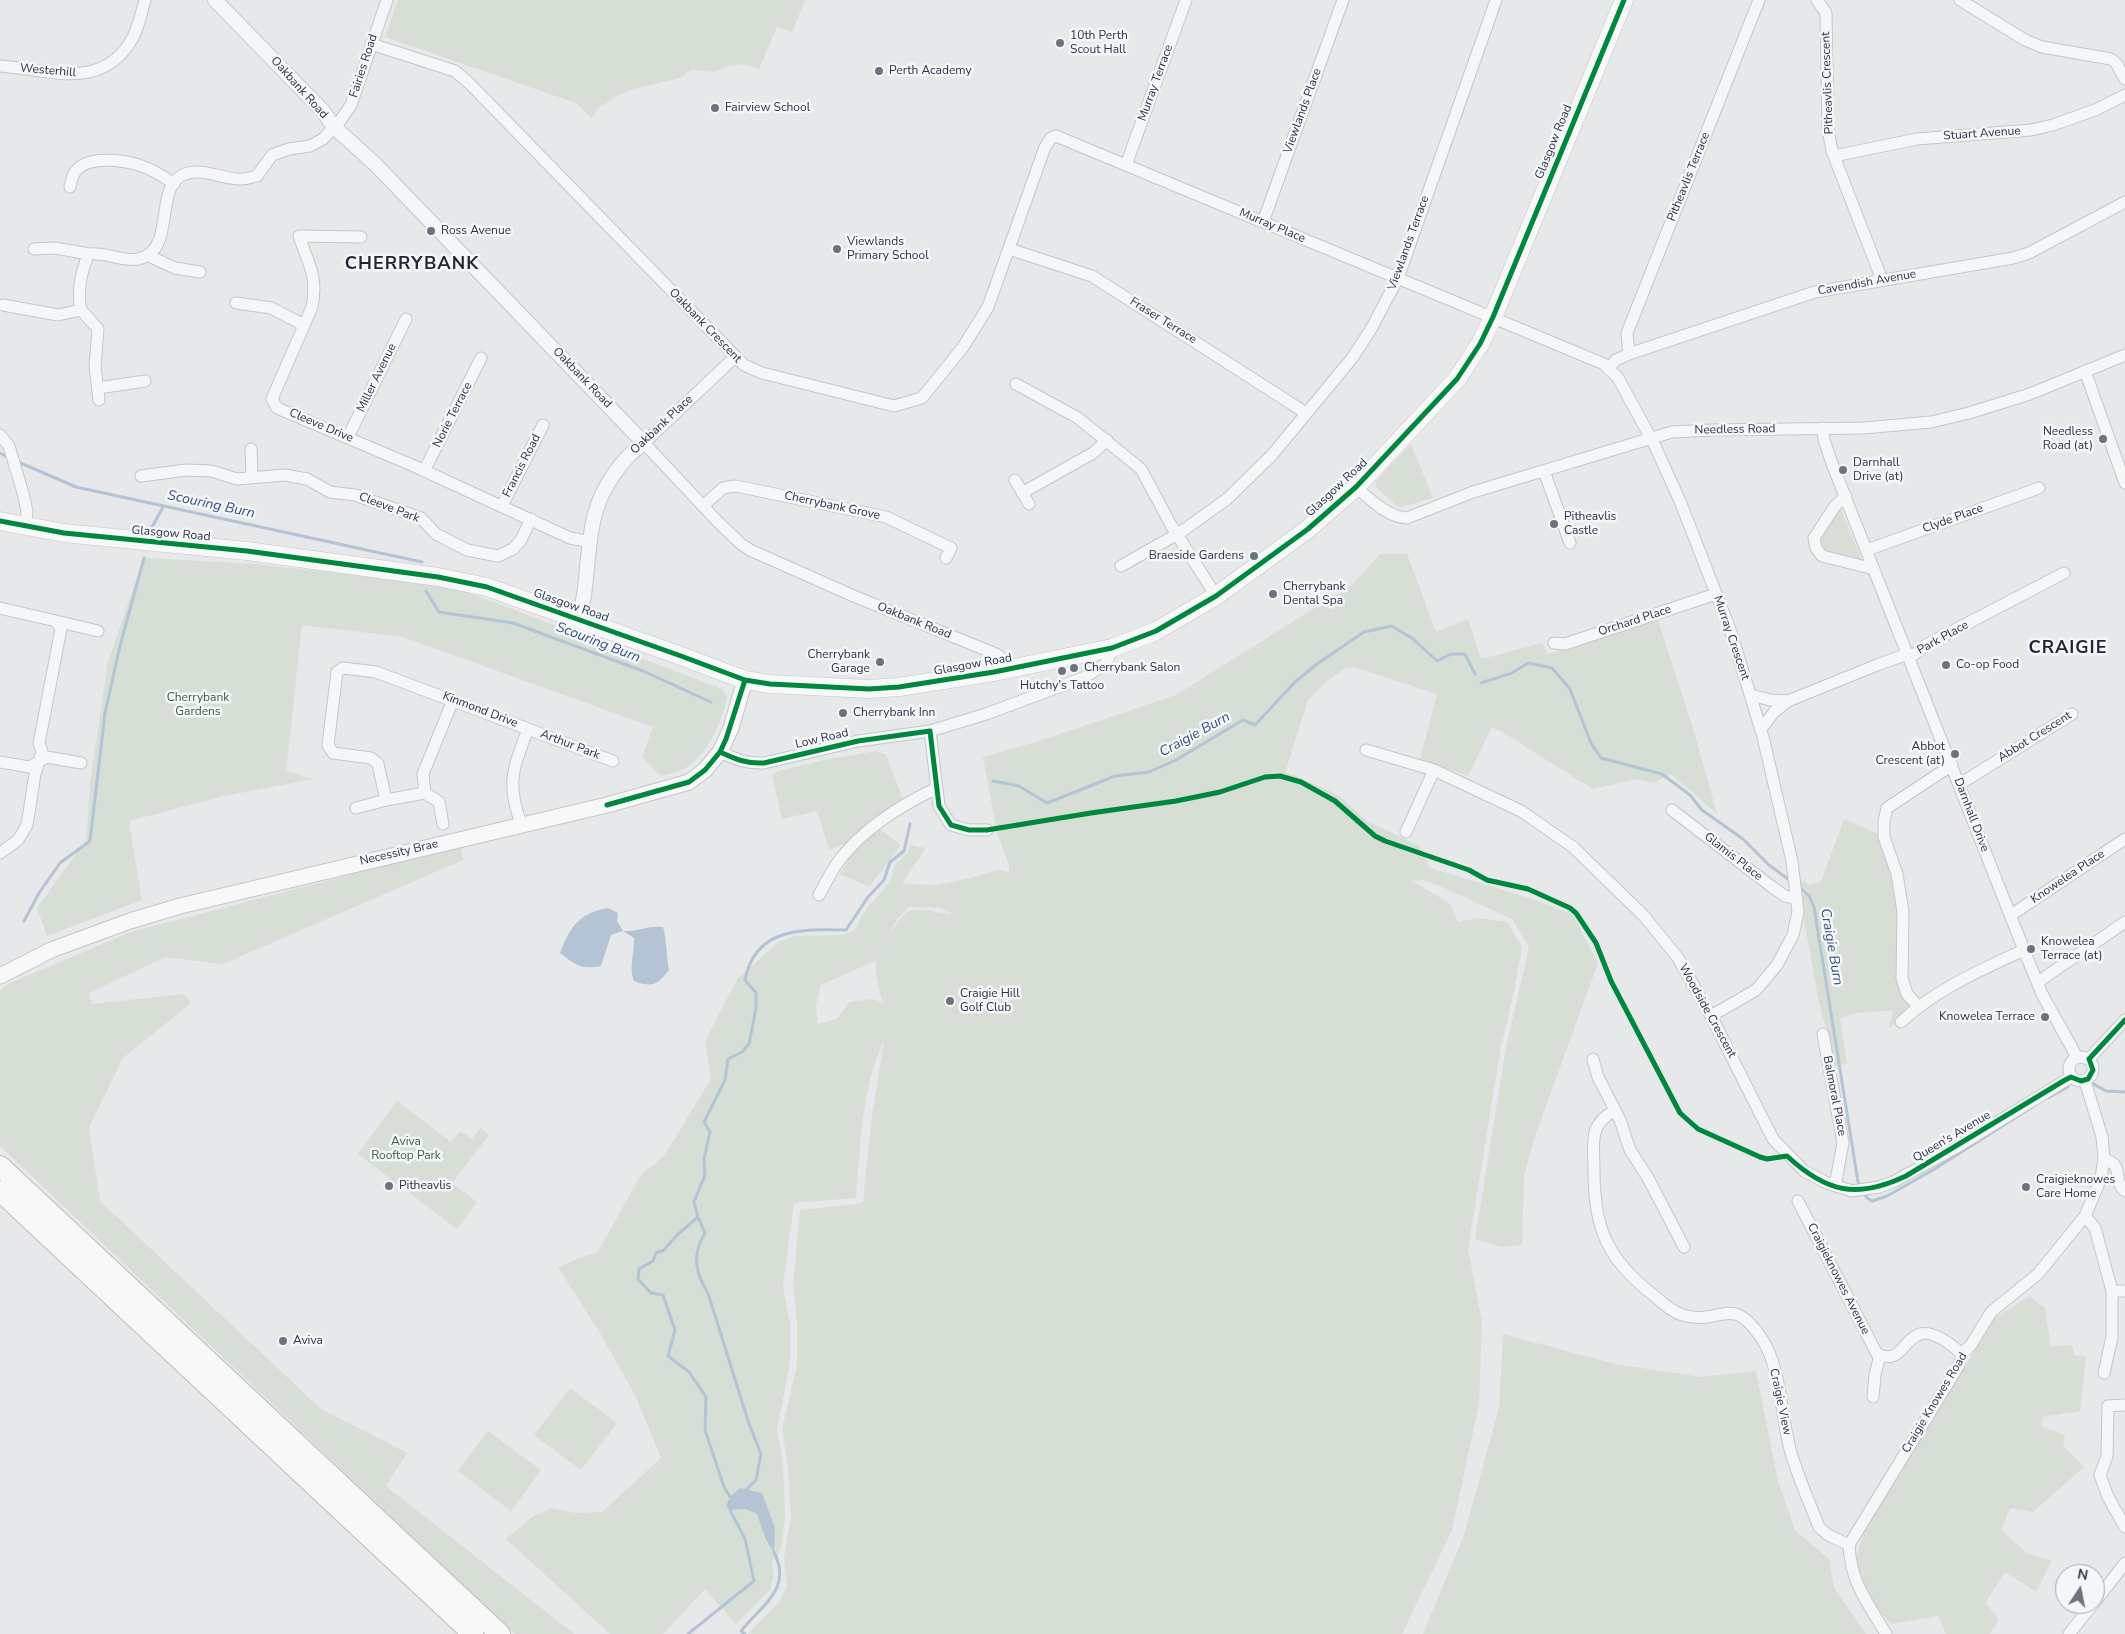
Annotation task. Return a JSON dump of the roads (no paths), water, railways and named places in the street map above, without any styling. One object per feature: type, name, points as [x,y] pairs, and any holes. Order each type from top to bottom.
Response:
[{"type":"highway","points":[[0,1166],[500,1634]]},
{"type":"highway","points":[[0,1191],[473,1634]]},
{"type":"main road","name":"Glasgow Road","points":[[0,521],[64,533],[247,551],[438,576],[487,588],[745,680],[770,684],[888,688],[1005,670],[1112,648],[1156,631],[1216,596],[1300,535],[1356,487],[1457,379],[1473,356],[1493,317],[1624,0]]},
{"type":"main road","name":"Necessity Brae","points":[[0,976],[51,950],[130,921],[180,906],[614,803],[689,782],[705,770],[720,752],[731,728],[745,680]]},
{"type":"street","name":"Westerhill","points":[[0,66],[73,74],[99,69],[123,51],[130,43],[145,0]]},
{"type":"street","name":"Oakbank Road","points":[[216,0],[323,111],[333,126],[375,164],[740,544],[871,603],[996,654],[1000,657],[1005,670]]},
{"type":"street","name":"Fairies Road","points":[[333,126],[340,121],[351,105],[387,0]]},
{"type":"street","name":"Murray Terrace","points":[[1126,165],[1186,0]]},
{"type":"street","name":"Viewlands Place","points":[[1263,222],[1343,0]]},
{"type":"street","name":"Viewlands Terrace","points":[[1121,566],[1177,534],[1227,499],[1272,455],[1353,357],[1388,299],[1398,278],[1496,0]]},
{"type":"street","name":"Pitheavlis Terrace","points":[[1629,354],[1627,333],[1759,0]]},
{"type":"street","name":"Pitheavlis Crescent","points":[[1817,0],[1826,13],[1828,130],[1834,156],[1882,280]]},
{"type":"street","points":[[1960,0],[2025,40],[2062,52],[2111,59],[2124,74]]},
{"type":"street","name":"Oakbank Crescent","points":[[371,44],[455,71],[744,365],[762,373],[894,406],[922,398],[940,377],[979,323],[988,307],[1045,147],[1051,138]]},
{"type":"street","name":"Stuart Avenue","points":[[1834,156],[1916,139],[2038,128],[2074,118],[2125,95]]},
{"type":"street","points":[[34,250],[55,248],[89,254],[100,253],[136,260],[149,256],[158,245],[170,190],[183,174],[196,172],[241,180],[257,176],[272,155],[289,149],[310,146],[322,139],[333,126]]},
{"type":"street","name":"Murray Place","points":[[1051,138],[1056,136],[1062,138],[1493,317]]},
{"type":"street","points":[[70,187],[72,176],[81,166],[104,161],[139,165],[158,173],[174,184]]},
{"type":"street","name":"Cavendish Avenue","points":[[1609,368],[1616,360],[1629,354],[1815,292],[2013,258],[2029,253],[2125,202]]},
{"type":"street","name":"Cleeve Drive","points":[[361,237],[299,236],[315,280],[312,307],[272,399],[277,408],[348,437],[570,538],[591,542]]},
{"type":"street","name":"Fraser Terrace","points":[[1009,249],[1092,276],[1306,414]]},
{"type":"street","points":[[89,254],[84,263],[78,301],[81,310],[98,329],[95,366],[99,400]]},
{"type":"street","points":[[149,256],[176,268],[200,272]]},
{"type":"street","points":[[236,303],[271,308],[304,325]]},
{"type":"street","points":[[3,305],[58,315],[81,310]]},
{"type":"street","name":"Murray Crescent","points":[[1493,317],[1597,361],[1609,368],[1618,378],[1652,439],[1680,501],[1731,632],[1751,695],[1792,861],[1798,912],[1792,935],[1777,965],[1756,990],[1711,1016]]},
{"type":"street","name":"Miller Avenue","points":[[348,437],[406,319]]},
{"type":"street","name":"Needless Road","points":[[1356,487],[1386,511],[1407,518],[1465,495],[1635,442],[1682,431],[1864,428],[1915,424],[1962,415],[2030,394],[2125,355]]},
{"type":"street","name":"Oakbank Place","points":[[577,619],[584,603],[595,514],[603,492],[634,450],[644,443],[735,357]]},
{"type":"street","name":"Norie Terrace","points":[[424,471],[481,358]]},
{"type":"street","points":[[2085,371],[2125,483]]},
{"type":"street","points":[[98,388],[145,381]]},
{"type":"street","points":[[1016,384],[1078,418],[1135,463],[1146,476],[1177,534],[1216,596]]},
{"type":"street","name":"Francis Road","points":[[502,506],[543,425]]},
{"type":"street","name":"Darnhall Drive","points":[[1823,428],[1824,440],[2024,950],[2038,982],[2077,1057]]},
{"type":"street","points":[[0,435],[9,446],[17,469],[27,511],[24,527]]},
{"type":"street","points":[[1022,493],[1093,453],[1107,440]]},
{"type":"street","points":[[251,449],[252,476]]},
{"type":"street","name":"Cleeve Park","points":[[141,476],[186,470],[212,472],[237,479],[252,476],[285,475],[307,479],[330,492],[355,495],[421,518],[436,534],[467,550],[498,556],[513,549],[521,540],[531,520]]},
{"type":"street","points":[[1544,471],[1570,543]]},
{"type":"street","points":[[1015,480],[1029,504]]},
{"type":"street","name":"Cherrybank Grove","points":[[703,506],[723,488],[736,486],[886,516],[951,548],[946,558]]},
{"type":"street","name":"Clyde Place","points":[[1867,550],[2039,488]]},
{"type":"street","points":[[1846,496],[1835,506],[1814,538],[1816,548],[1822,556],[1874,568]]},
{"type":"street","name":"Park Place","points":[[1761,730],[1774,712],[1788,701],[1877,665],[1915,654],[1926,645],[2064,573]]},
{"type":"street","name":"Orchard Place","points":[[1554,643],[1565,644],[1716,594]]},
{"type":"street","points":[[0,608],[98,631]]},
{"type":"street","points":[[0,853],[18,840],[27,825],[35,774],[42,752],[39,743],[61,629],[56,621]]},
{"type":"street","name":"Low Road","points":[[720,752],[752,764],[764,763],[858,741],[930,731],[986,714],[1083,678],[1106,664],[1112,648]]},
{"type":"street","name":"Kinmond Drive","points":[[386,800],[378,764],[371,758],[333,753],[329,750],[328,745],[337,672],[343,668],[376,672],[528,728],[512,778],[512,793],[521,824]]},
{"type":"street","name":"Park Place","points":[[1751,695],[1770,700],[1788,701]]},
{"type":"street","points":[[425,793],[423,774],[453,700]]},
{"type":"street","name":"Abbot Crescent","points":[[1960,784],[2072,714]]},
{"type":"street","name":"Arthur Park","points":[[528,728],[613,761]]},
{"type":"street","points":[[930,731],[939,806],[951,825],[969,830],[986,830]]},
{"type":"street","name":"Woodside Crescent","points":[[1366,750],[1434,770],[1521,810],[1573,847],[1644,916],[1678,958],[1711,1016],[1773,1139],[1804,1171],[1835,1186]]},
{"type":"street","points":[[0,762],[29,767],[47,758],[81,763]]},
{"type":"street","points":[[1918,1006],[1907,994],[1902,978],[1903,912],[1897,874],[1884,837],[1884,821],[1887,808],[1952,765]]},
{"type":"street","points":[[1406,832],[1434,770]]},
{"type":"street","points":[[819,895],[840,859],[862,836],[913,799],[937,788]]},
{"type":"street","points":[[356,808],[425,793],[439,802],[443,824]]},
{"type":"street","name":"Glamis Place","points":[[1672,810],[1785,896],[1795,889]]},
{"type":"street","name":"Knowelea Place","points":[[2011,914],[2125,839]]},
{"type":"street","points":[[2038,982],[2125,922]]},
{"type":"street","points":[[1901,1022],[1918,1006],[1965,978],[2024,950]]},
{"type":"street","points":[[2089,1060],[2125,1020]]},
{"type":"street","name":"Balmoral Place","points":[[1822,1034],[1843,1143],[1835,1186]]},
{"type":"street","points":[[2083,1056],[2089,1060],[2093,1070],[2091,1076],[2085,1081],[2077,1081],[2071,1077],[2069,1066],[2077,1057],[2083,1056]]},
{"type":"street","points":[[1593,1058],[1598,1077],[1630,1150],[1648,1178],[1684,1247]]},
{"type":"street","name":"Queen's Avenue","points":[[1835,1186],[1852,1191],[1860,1190],[1872,1188],[1906,1176],[2071,1077]]},
{"type":"street","name":"Craigie Knowes Road","points":[[1849,1545],[1959,1364],[1962,1354],[1971,1344],[1991,1312],[2038,1274],[2085,1216],[2101,1178],[2104,1160],[2102,1137],[2085,1081]]},
{"type":"street","name":"Craigie View","points":[[1614,1111],[1600,1120],[1595,1130],[1594,1194],[1599,1226],[1605,1240],[1627,1271],[1674,1311],[1690,1317],[1730,1313],[1745,1318],[1763,1341],[1775,1371],[1790,1449],[1819,1527],[1828,1535],[1849,1545]]},
{"type":"street","points":[[2104,1160],[2110,1161],[2117,1168],[2120,1186],[2125,1191]]},
{"type":"street","name":"Craigieknowes Avenue","points":[[1798,1201],[1874,1349],[1880,1355]]},
{"type":"street","points":[[2085,1216],[2095,1228],[2119,1310],[2104,1373]]},
{"type":"street","points":[[2112,1291],[2125,1291]]},
{"type":"street","points":[[1873,1397],[1875,1375],[1880,1355],[1896,1354],[1913,1338],[1925,1334],[1941,1339],[1962,1354]]},
{"type":"street","points":[[2125,1406],[2108,1406],[2107,1456],[2100,1475],[2108,1497],[2125,1527]]},
{"type":"street","points":[[1849,1545],[1852,1572],[1859,1592],[1886,1634]]},
{"type":"street","points":[[2105,1589],[2125,1563]]},
{"type":"street","points":[[2069,1634],[2085,1614]]},
{"type":"water","points":[[608,908],[618,913],[617,921],[623,931],[611,935],[601,966],[579,966],[560,953],[577,923],[590,913]]},
{"type":"water","points":[[663,927],[669,970],[658,982],[650,985],[634,981],[632,965],[634,938],[623,931]]},
{"type":"water","points":[[740,1488],[762,1493],[775,1528],[774,1552],[766,1540],[757,1514],[745,1509],[730,1510],[726,1506],[730,1497]]},
{"type":"waterway","name":"Scouring Burn","points":[[0,453],[8,457]]},
{"type":"waterway","name":"Scouring Burn","points":[[16,461],[76,487],[422,562]]},
{"type":"waterway","points":[[151,529],[163,507]]},
{"type":"waterway","points":[[24,921],[39,893],[60,863],[90,841],[105,713],[120,646],[144,558]]},
{"type":"waterway","name":"Scouring Burn","points":[[426,591],[439,612],[513,623],[643,671],[711,702]]},
{"type":"waterway","name":"Craigie Burn","points":[[993,781],[1019,786],[1047,803],[1115,776],[1149,772],[1176,760],[1243,720],[1255,725],[1295,682],[1317,664],[1364,632],[1392,626],[1413,639],[1437,661],[1451,654],[1465,654],[1475,674]]},
{"type":"waterway","name":"Craigie Burn","points":[[1481,683],[1512,673],[1528,663],[1552,668],[1570,689],[1591,743],[1601,758],[1662,774],[1690,795],[1702,810],[1743,839],[1769,865],[1792,882]]},
{"type":"waterway","points":[[746,1490],[756,1480],[761,1454],[748,1421],[708,1293],[700,1278],[697,1263],[698,1248],[705,1233],[694,1202],[705,1175],[704,1159],[710,1132],[704,1122],[725,1080],[728,1059],[742,1052],[749,1044],[756,1008],[756,993],[745,980],[750,963],[759,950],[770,941],[783,935],[798,931],[846,930],[868,897],[884,880],[890,862],[904,851],[910,824]]},
{"type":"waterway","name":"Craigie Burn","points":[[1799,887],[1809,896],[1814,907],[1858,1182],[1867,1198],[1872,1201],[1887,1196],[1933,1170],[2034,1106]]},
{"type":"waterway","name":"Craigie Burn","points":[[2090,1082],[2106,1091],[2125,1092]]},
{"type":"waterway","name":"Craigie Burn","points":[[2048,1098],[2068,1087]]},
{"type":"waterway","points":[[698,1217],[677,1235],[664,1250],[656,1253],[653,1261],[639,1269],[638,1279],[651,1293],[663,1295],[675,1330],[668,1356],[689,1372],[706,1397],[705,1430],[724,1487],[730,1497]]},
{"type":"waterway","points":[[688,1634],[754,1581],[745,1539],[730,1510]]},
{"type":"waterway","points":[[745,1634],[741,1631],[765,1605],[777,1587],[780,1577],[779,1565],[774,1552]]},
{"type":"place","name":"10th Perth Scout Hall","points":[[1060,43]]},
{"type":"place","name":"Perth Academy","points":[[879,71]]},
{"type":"place","name":"Fairview School","points":[[715,108]]},
{"type":"place","name":"Ross Avenue","points":[[431,231]]},
{"type":"place","name":"Viewlands Primary School","points":[[837,249]]},
{"type":"place","name":"Needless Road (at)","points":[[2103,439]]},
{"type":"place","name":"Darnhall Drive (at)","points":[[1843,470]]},
{"type":"place","name":"Pitheavlis Castle","points":[[1554,524]]},
{"type":"place","name":"Braeside Gardens","points":[[1254,556]]},
{"type":"place","name":"Cherrybank Dental Spa","points":[[1273,594]]},
{"type":"place","name":"Cherrybank Garage","points":[[880,662]]},
{"type":"place","name":"Co-op Food","points":[[1946,665]]},
{"type":"place","name":"Cherrybank Salon","points":[[1074,668]]},
{"type":"place","name":"Hutchy's Tattoo","points":[[1062,671]]},
{"type":"place","name":"Cherrybank Inn","points":[[843,713]]},
{"type":"place","name":"Abbot Crescent (at)","points":[[1955,754]]},
{"type":"place","name":"Knowelea Terrace (at)","points":[[2031,949]]},
{"type":"place","name":"Craigie Hill Golf Club","points":[[950,1001]]},
{"type":"place","name":"Knowelea Terrace","points":[[2045,1017]]},
{"type":"place","name":"Pitheavlis","points":[[389,1186]]},
{"type":"place","name":"Craigieknowes Care Home","points":[[2026,1187]]},
{"type":"place","name":"Aviva","points":[[283,1341]]},
{"type":"district","name":"CHERRYBANK","points":[[412,265]]},
{"type":"district","name":"CRAIGIE","points":[[2068,649]]},
{"type":"park label","name":"Cherrybank Gardens","points":[[198,705]]},
{"type":"park label","name":"Aviva Rooftop Park","points":[[406,1149]]}]
